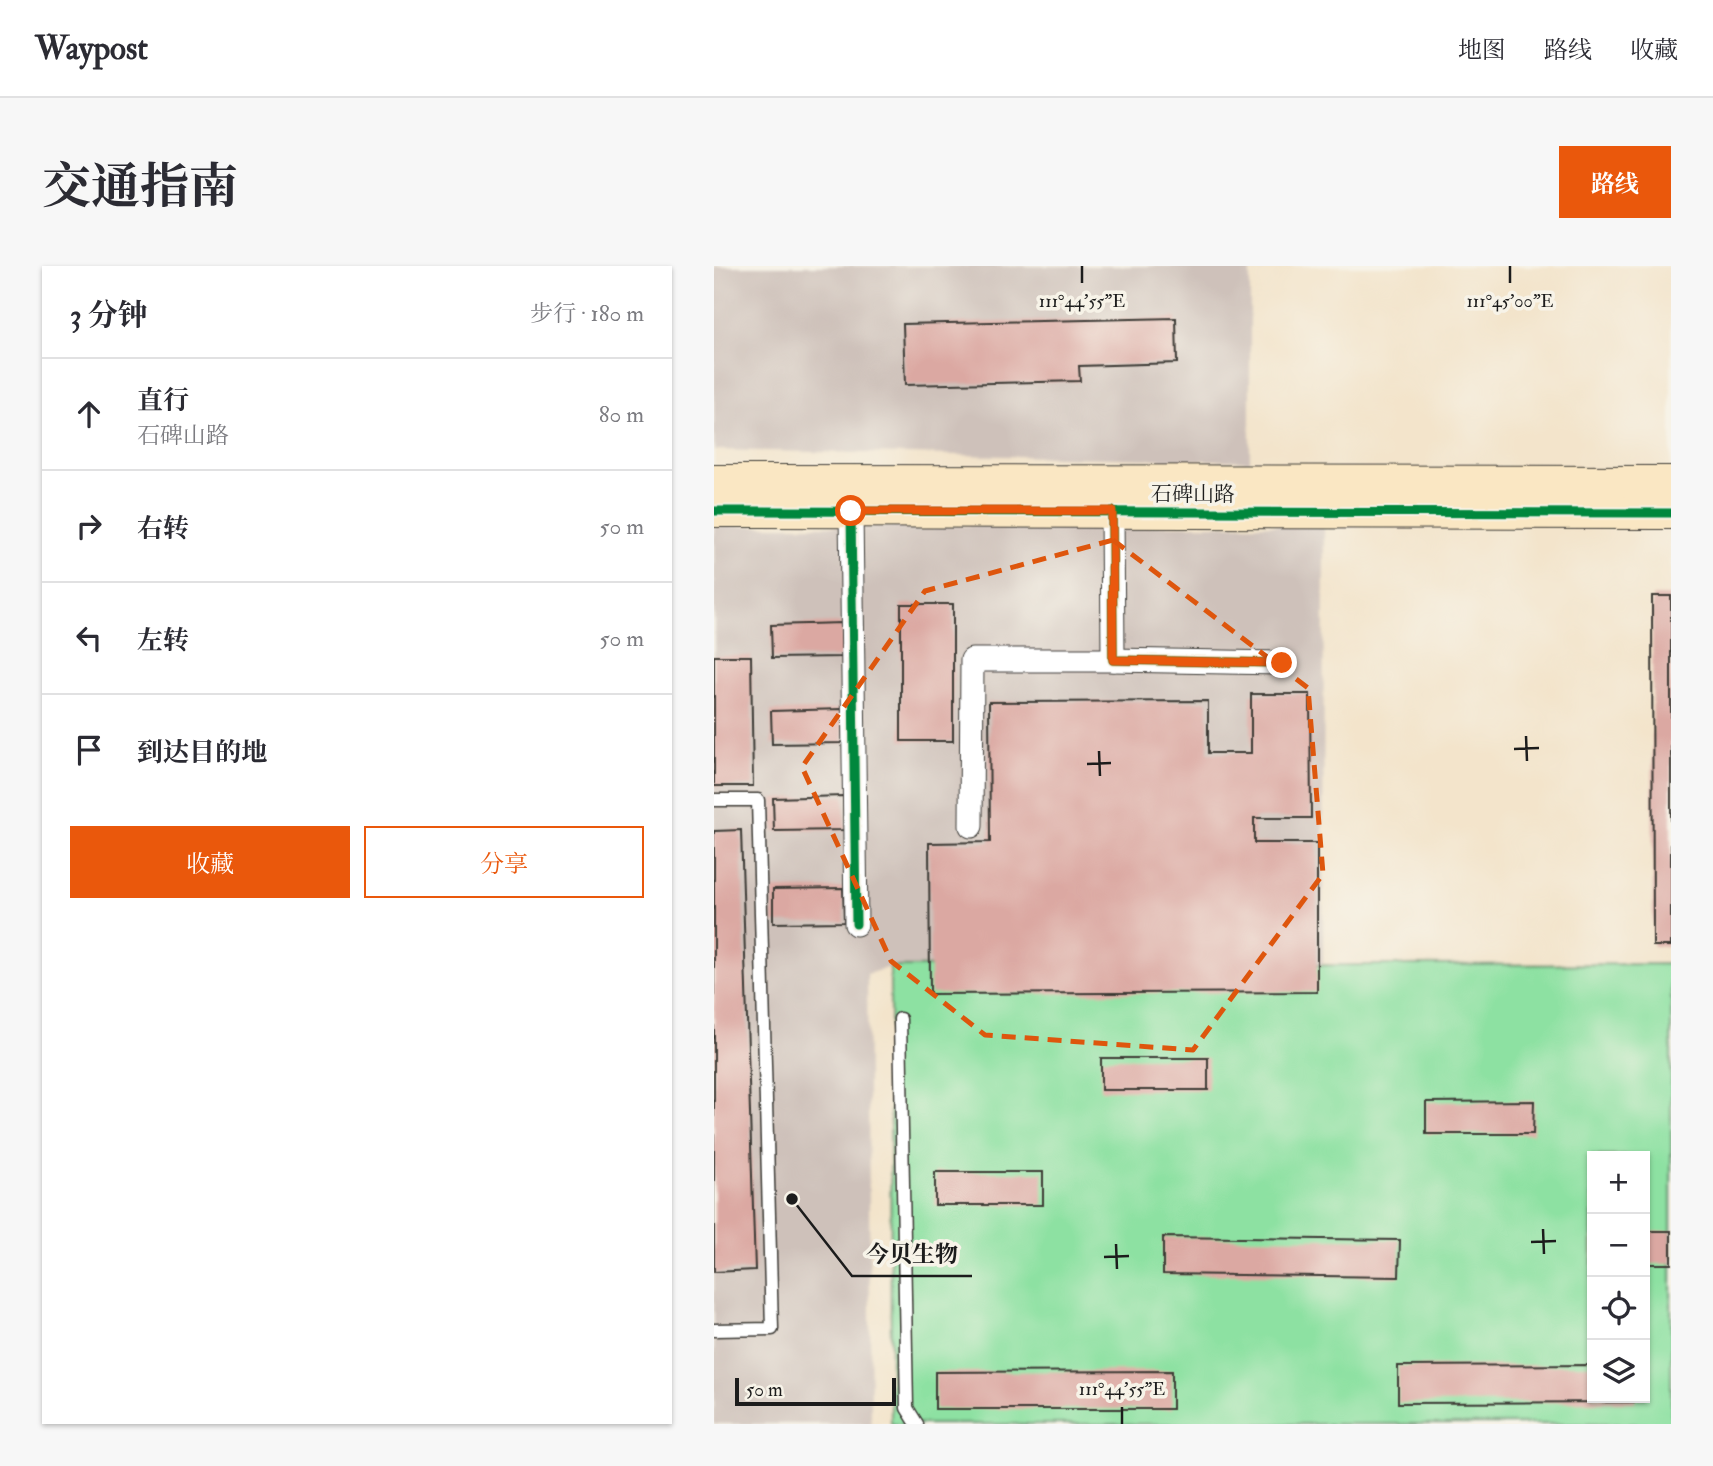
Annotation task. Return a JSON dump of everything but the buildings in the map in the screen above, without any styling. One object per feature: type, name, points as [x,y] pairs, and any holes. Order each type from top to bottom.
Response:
[{"type":"street","points":[[714,481],[1671,482]]},
{"type":"street","name":"石碑山路","points":[[714,510],[1671,513]]},
{"type":"street","points":[[851,511],[856,924]]},
{"type":"street","points":[[1112,511],[1113,660]]},
{"type":"street","points":[[971,826],[972,660],[1282,663]]},
{"type":"lane","points":[[714,800],[758,800],[772,1329],[714,1330]]},
{"type":"lane","points":[[900,1019],[907,1408],[917,1424]]},
{"type":"highlighted area","points":[[1113,540],[1308,688],[1323,874],[1193,1050],[985,1035],[891,961],[802,767],[925,591]]},
{"type":"shaded area","points":[[714,266],[1250,266],[1250,461],[714,450]]},
{"type":"shaded area","points":[[1324,525],[1323,965],[890,967],[867,974],[871,1424],[714,1424],[714,526]]},
{"type":"green space","points":[[1671,964],[1671,1424],[891,1424],[890,967]]},
{"type":"cycle path","points":[[714,511],[1671,513]]},
{"type":"cycle path","points":[[851,511],[856,924]]},
{"type":"cycle path","points":[[1112,511],[1113,660],[1282,663]]},
{"type":"place","name":"今贝生物","points":[[792,1199]]},
{"type":"route","points":[[851,511],[1112,511],[1113,660],[1282,663]]}]
